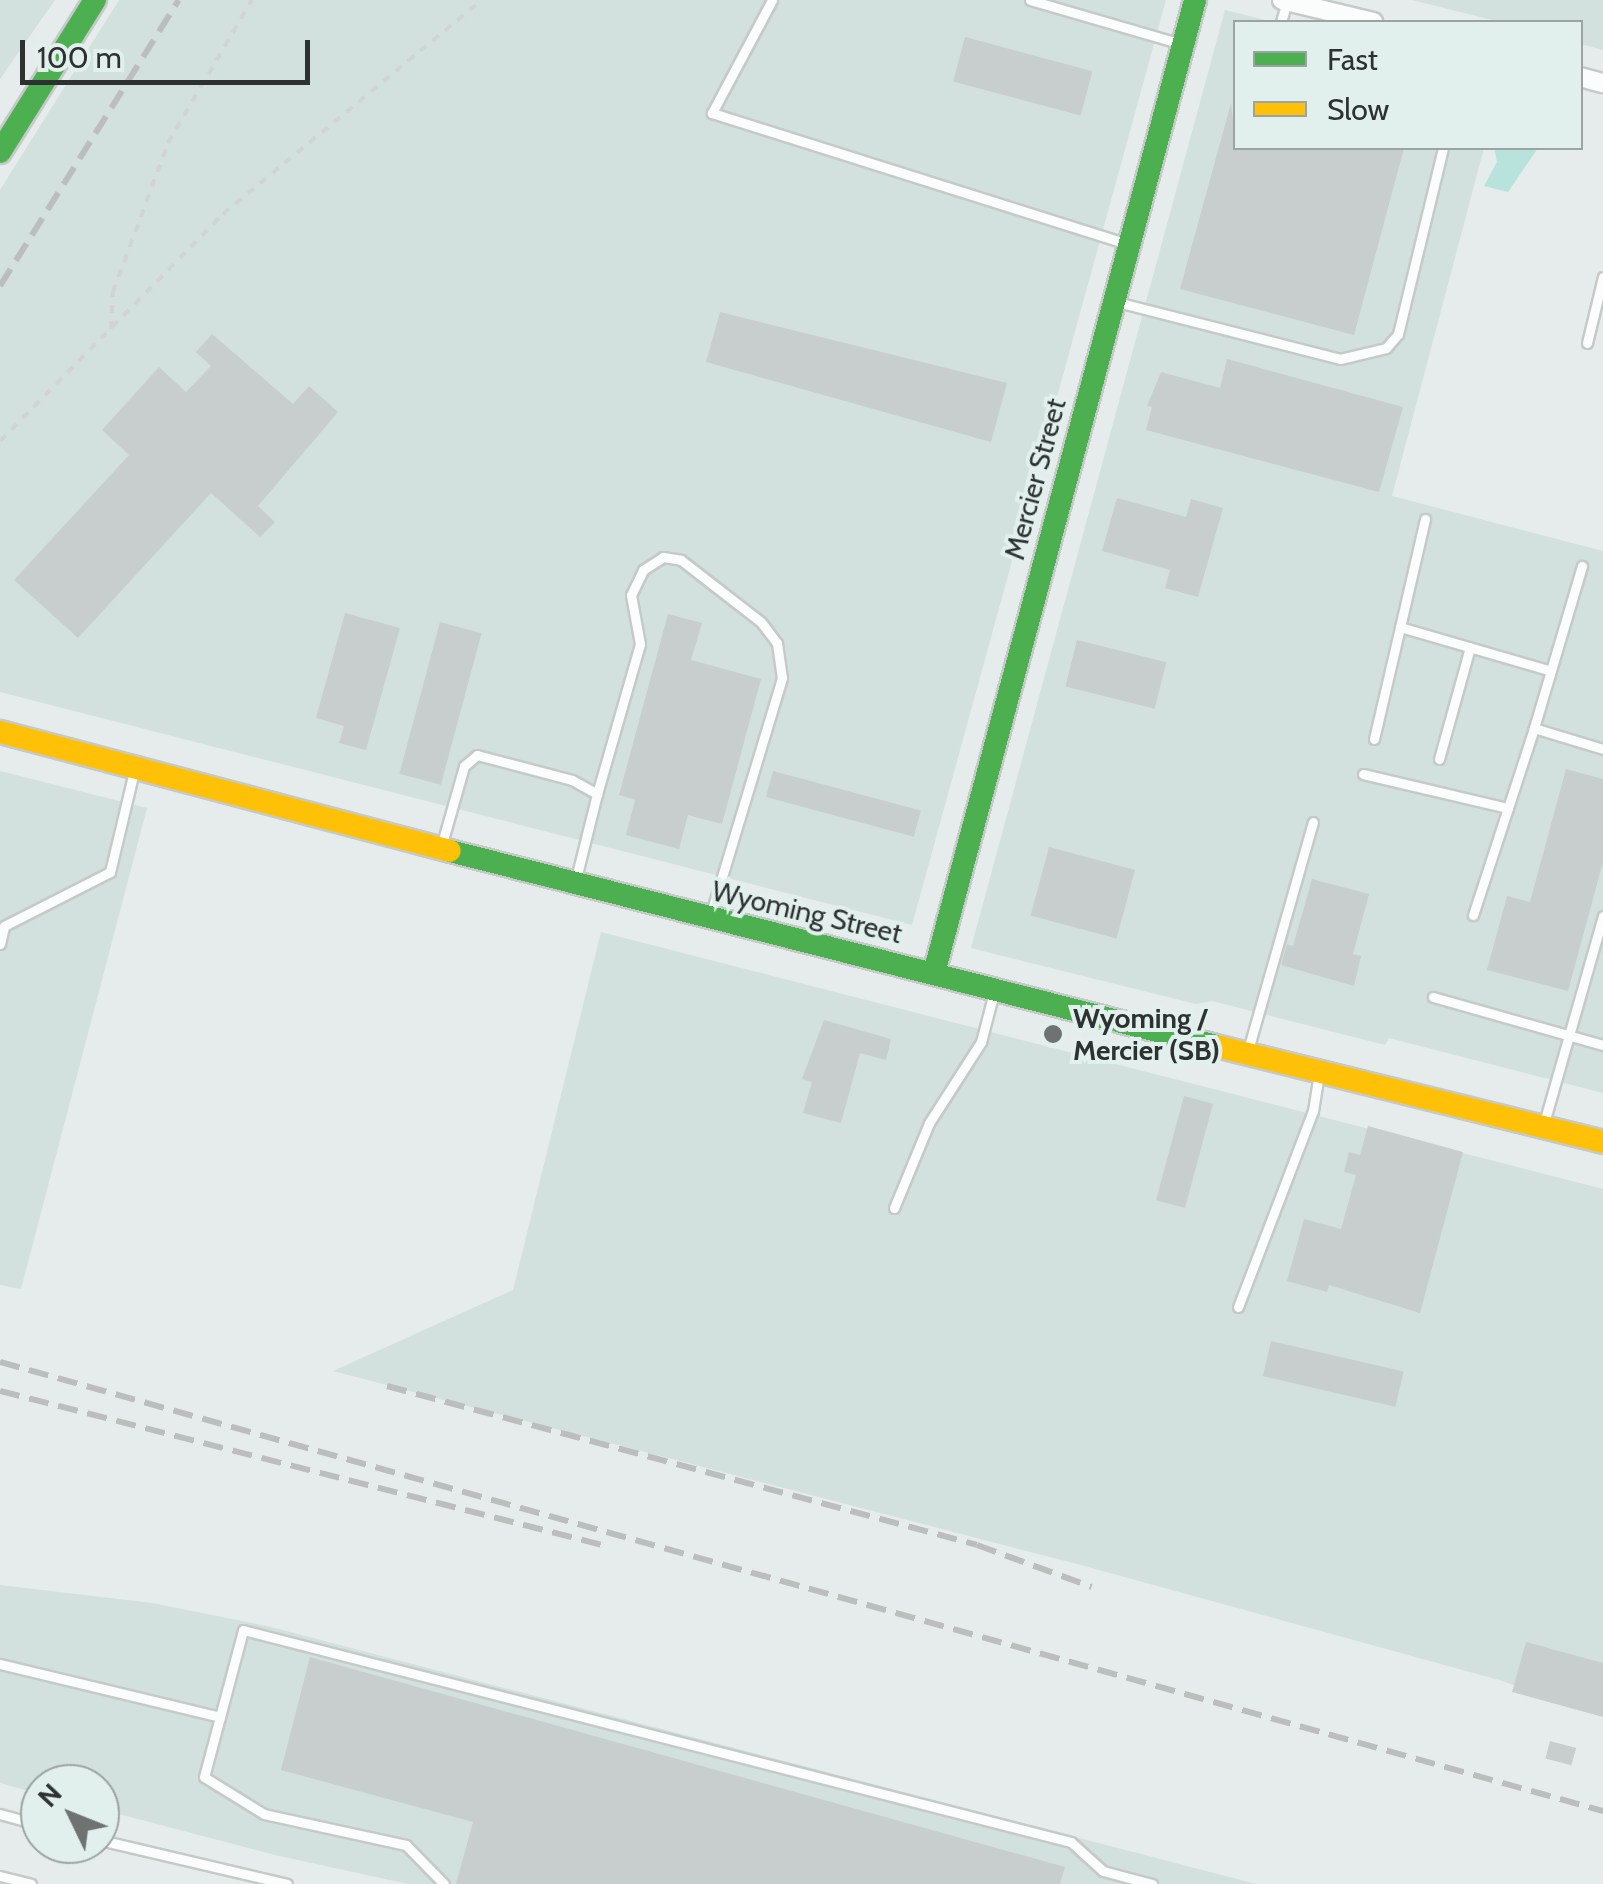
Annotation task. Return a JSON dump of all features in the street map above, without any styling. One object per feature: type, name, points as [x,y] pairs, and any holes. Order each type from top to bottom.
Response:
[{"type":"main road","points":[[0,152],[95,0]]},
{"type":"main road","name":"Mercier Street","points":[[934,973],[1195,0]]},
{"type":"main road","name":"Wyoming Street","points":[[0,732],[709,920],[1603,1142]]},
{"type":"street","points":[[1284,1],[1365,20]]},
{"type":"lane","points":[[772,0],[712,112],[1129,245]]},
{"type":"lane","points":[[1030,0],[1183,45]]},
{"type":"lane","points":[[1114,301],[1340,359],[1386,348],[1398,334],[1443,150]]},
{"type":"lane","points":[[1586,343],[1603,277]]},
{"type":"lane","points":[[1374,738],[1425,519]]},
{"type":"lane","points":[[574,884],[640,644],[631,595],[643,570],[663,557],[681,560],[761,622],[777,642],[782,678],[709,920]]},
{"type":"lane","points":[[1473,915],[1582,566]]},
{"type":"lane","points":[[1400,627],[1551,671]]},
{"type":"lane","points":[[1439,758],[1470,647]]},
{"type":"lane","points":[[1534,728],[1603,749]]},
{"type":"lane","points":[[440,849],[464,766],[477,755],[572,780],[597,794]]},
{"type":"lane","points":[[0,944],[4,926],[110,872],[135,768]]},
{"type":"lane","points":[[1363,774],[1508,808]]},
{"type":"lane","points":[[1247,1053],[1313,822]]},
{"type":"lane","points":[[1543,1126],[1603,916]]},
{"type":"lane","points":[[894,1208],[930,1123],[981,1042],[994,989]]},
{"type":"lane","points":[[1433,997],[1603,1045]]},
{"type":"lane","points":[[1238,1308],[1313,1110],[1320,1070]]},
{"type":"lane","points":[[444,1884],[406,1846],[264,1814],[204,1776],[244,1630],[1071,1842],[1104,1872],[1152,1884]]},
{"type":"lane","points":[[0,1664],[220,1717]]},
{"type":"lane","points":[[120,1845],[287,1884]]},
{"type":"lane","points":[[0,1876],[31,1884]]},
{"type":"path","points":[[111,329],[113,292],[168,143],[252,0]]},
{"type":"path","points":[[0,441],[280,163],[482,0]]},
{"type":"shaded area","points":[[0,0],[55,0],[0,79]]},
{"type":"shaded area","points":[[119,0],[1166,0],[912,925],[0,692],[0,190]]},
{"type":"shaded area","points":[[1412,0],[1603,0],[1603,50],[1583,45],[1583,20],[1492,20]]},
{"type":"shaded area","points":[[1225,10],[1265,20],[1233,20],[1233,150],[1483,150],[1392,496],[1603,551],[1603,1093],[1389,1038],[1385,1045],[1212,1001],[1196,1004],[971,948]]},
{"type":"shaded area","points":[[0,771],[147,808],[21,1289],[0,1285]]},
{"type":"shaded area","points":[[601,932],[1603,1189],[1603,1716],[1499,1680],[1081,1565],[333,1371],[513,1290]]},
{"type":"shaded area","points":[[0,1585],[152,1603],[267,1626],[1256,1884],[408,1884],[275,1855],[120,1814],[120,1764],[20,1764],[20,1788],[0,1783]]},
{"type":"green space","points":[[1494,150],[1537,150],[1508,192],[1484,186],[1497,162]]},
{"type":"building","points":[[965,37],[1093,71],[1081,116],[953,81]]},
{"type":"building","points":[[1231,103],[1233,150],[1403,150],[1354,335],[1180,289]]},
{"type":"building","points":[[720,312],[1007,383],[991,442],[706,362]]},
{"type":"building","points":[[212,334],[293,404],[309,386],[338,412],[258,506],[275,522],[260,537],[211,493],[78,638],[14,580],[129,455],[102,430],[159,367],[186,392],[211,366],[196,352]]},
{"type":"building","points":[[1227,359],[1403,407],[1379,492],[1146,430],[1152,407],[1147,406],[1161,372],[1220,388]]},
{"type":"building","points":[[1117,498],[1186,517],[1191,499],[1223,508],[1198,597],[1165,588],[1170,570],[1102,551]]},
{"type":"building","points":[[345,613],[400,628],[366,750],[339,743],[344,726],[316,718]]},
{"type":"building","points":[[668,614],[702,623],[691,660],[761,679],[722,824],[688,815],[679,849],[626,835],[635,800],[619,795]]},
{"type":"building","points":[[440,622],[482,633],[441,785],[399,774]]},
{"type":"building","points":[[1077,640],[1166,662],[1155,709],[1065,687]]},
{"type":"building","points":[[1566,769],[1603,779],[1603,862],[1568,991],[1487,970],[1507,896],[1530,902]]},
{"type":"building","points":[[773,771],[921,811],[914,837],[766,797]]},
{"type":"building","points":[[1049,847],[1135,870],[1117,939],[1031,916]]},
{"type":"building","points":[[1312,879],[1369,894],[1353,954],[1361,956],[1354,986],[1281,965],[1287,944],[1293,946]]},
{"type":"building","points":[[824,1020],[891,1039],[886,1060],[860,1053],[841,1123],[803,1113],[812,1082],[802,1079]]},
{"type":"building","points":[[1184,1096],[1213,1104],[1185,1208],[1156,1200]]},
{"type":"building","points":[[1368,1126],[1463,1152],[1420,1313],[1329,1285],[1327,1292],[1287,1281],[1304,1219],[1341,1229],[1356,1175],[1344,1172],[1349,1152],[1360,1155]]},
{"type":"building","points":[[1271,1341],[1404,1372],[1395,1407],[1263,1376]]},
{"type":"building","points":[[1526,1642],[1603,1663],[1603,1717],[1512,1692]]},
{"type":"building","points":[[310,1657],[1065,1867],[1060,1884],[456,1884],[473,1822],[281,1770]]},
{"type":"building","points":[[1550,1741],[1576,1748],[1571,1765],[1545,1758]]},
{"type":"railway","points":[[0,286],[179,0]]},
{"type":"railway","points":[[0,1362],[1603,1811]]},
{"type":"railway","points":[[387,1386],[977,1545],[1092,1587]]},
{"type":"railway","points":[[0,1391],[606,1546]]},
{"type":"traffic: fast","points":[[0,152],[95,0]]},
{"type":"traffic: fast","points":[[934,973],[1195,0]]},
{"type":"traffic: fast","points":[[450,851],[1216,1046]]},
{"type":"traffic: slow","points":[[0,732],[450,851]]},
{"type":"traffic: slow","points":[[1216,1046],[1603,1142]]},
{"type":"place","name":"Wyoming / Mercier (SB)","points":[[1053,1034]]}]
